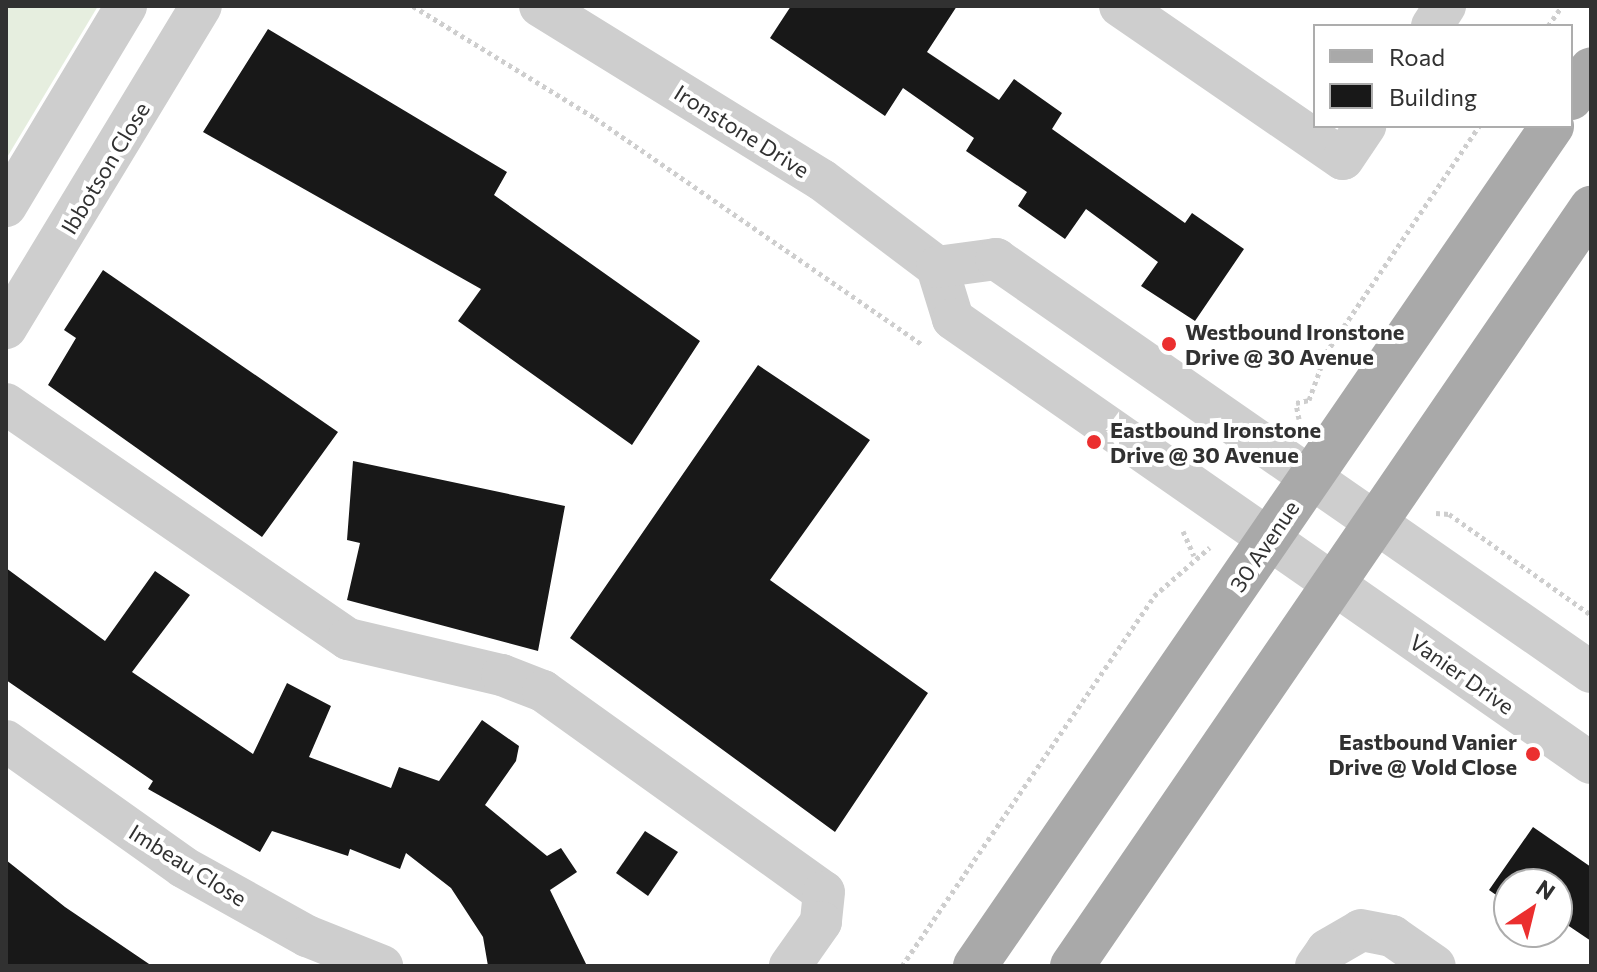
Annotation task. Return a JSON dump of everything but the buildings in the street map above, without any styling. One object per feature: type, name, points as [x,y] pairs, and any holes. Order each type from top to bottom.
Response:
[{"type":"main road","points":[[1573,95],[1591,69]]},
{"type":"main road","name":"30 Avenue","points":[[975,966],[1551,128]]},
{"type":"main road","points":[[1072,966],[1591,208]]},
{"type":"street","points":[[6,206],[126,6]]},
{"type":"street","name":"Ibbotson Close","points":[[6,328],[201,6]]},
{"type":"street","name":"Ironstone Drive","points":[[540,6],[822,180],[937,267]]},
{"type":"street","points":[[1120,6],[1343,159],[1364,128]]},
{"type":"street","points":[[1433,24],[1445,6]]},
{"type":"street","points":[[1269,539],[953,319],[937,267],[996,259],[1591,672]]},
{"type":"street","points":[[6,404],[348,639],[502,675],[543,691],[824,892],[821,922],[790,966]]},
{"type":"street","name":"Vanier Drive","points":[[1269,539],[1591,763]]},
{"type":"street","name":"Imbeau Close","points":[[6,741],[183,867],[307,936],[382,966]]},
{"type":"street","points":[[1316,966],[1327,950],[1361,930],[1392,936],[1435,966]]},
{"type":"path","points":[[413,6],[595,118],[931,352]]},
{"type":"path","points":[[1549,24],[1562,6]]},
{"type":"path","points":[[1296,403],[1309,400],[1326,353],[1478,128]]},
{"type":"path","points":[[1449,514],[1591,615]]},
{"type":"path","points":[[1178,524],[1194,556]]},
{"type":"path","points":[[902,966],[1154,596],[1203,550]]},
{"type":"green space","points":[[6,6],[98,6],[6,159]]},
{"type":"place","name":"Westbound Ironstone Drive @ 30 Avenue","points":[[1169,344]]},
{"type":"place","name":"Eastbound Ironstone Drive @ 30 Avenue","points":[[1094,442]]},
{"type":"place","name":"Eastbound Vanier Drive @ Vold Close","points":[[1533,754]]}]
